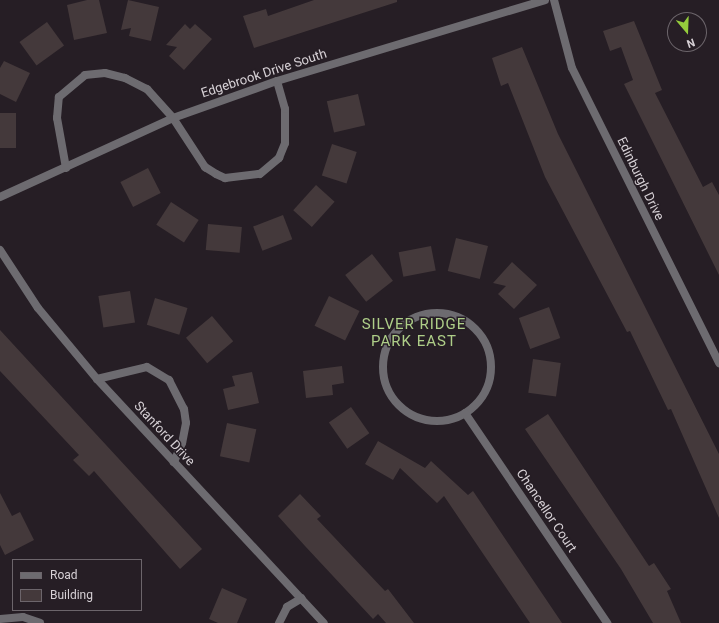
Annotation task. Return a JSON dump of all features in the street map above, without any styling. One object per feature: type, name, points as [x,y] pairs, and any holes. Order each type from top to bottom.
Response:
[{"type":"street","name":"Edgebrook Drive South","points":[[0,197],[173,118],[277,81],[544,0]]},
{"type":"street","name":"Edinburgh Drive","points":[[554,0],[572,68],[719,363]]},
{"type":"street","points":[[66,168],[56,118],[59,97],[85,75],[106,73],[125,78],[147,89],[173,118],[205,167],[225,178],[260,174],[279,158],[285,143],[285,109],[277,81]]},
{"type":"street","name":"Stanford Drive","points":[[0,250],[38,308],[97,379],[324,623]]},
{"type":"street","points":[[443,312],[464,320],[484,339],[490,355],[490,377],[478,402],[465,413],[448,420],[429,420],[411,414],[401,406],[386,386],[382,368],[385,349],[394,333],[408,320],[426,313],[443,312]]},
{"type":"street","points":[[97,379],[147,367],[169,380],[184,409],[186,423],[182,443],[174,462]]},
{"type":"street","name":"Chancellor Court","points":[[465,413],[608,623]]},
{"type":"street","points":[[280,623],[286,607],[302,598]]},
{"type":"street","points":[[0,618],[23,617],[40,623]]},
{"type":"building","points":[[87,0],[99,0],[107,33],[74,40],[67,5]]},
{"type":"building","points":[[128,0],[159,7],[151,41],[129,36],[131,28],[121,30]]},
{"type":"building","points":[[314,0],[397,0],[397,2],[254,48],[243,16],[266,9],[268,16]]},
{"type":"building","points":[[634,21],[662,90],[655,93],[703,187],[712,182],[719,195],[719,275],[624,84],[633,80],[621,47],[610,51],[603,31]]},
{"type":"building","points":[[47,22],[64,45],[37,65],[19,42]]},
{"type":"building","points":[[185,24],[190,29],[195,24],[212,39],[184,70],[169,56],[177,47],[166,45]]},
{"type":"building","points":[[522,47],[558,134],[719,454],[719,518],[671,409],[668,410],[630,331],[627,332],[545,177],[508,83],[501,86],[492,58]]},
{"type":"building","points":[[4,61],[30,73],[16,102],[0,94],[0,68]]},
{"type":"building","points":[[358,94],[365,125],[334,132],[327,101]]},
{"type":"building","points":[[0,113],[16,113],[16,148],[0,148]]},
{"type":"building","points":[[332,144],[357,152],[347,183],[322,175]]},
{"type":"building","points":[[148,168],[161,193],[133,207],[120,182]]},
{"type":"building","points":[[316,185],[335,202],[312,227],[293,210]]},
{"type":"building","points":[[171,202],[199,220],[184,243],[156,225]]},
{"type":"building","points":[[283,215],[292,239],[262,251],[253,226]]},
{"type":"building","points":[[208,224],[242,227],[240,253],[206,250]]},
{"type":"building","points":[[456,238],[488,246],[480,279],[448,271]]},
{"type":"building","points":[[431,246],[436,271],[403,277],[399,252]]},
{"type":"building","points":[[372,254],[393,281],[366,302],[345,275]]},
{"type":"building","points":[[512,262],[537,285],[514,309],[498,294],[506,286],[493,283]]},
{"type":"building","points":[[130,291],[135,323],[103,328],[98,296]]},
{"type":"building","points":[[329,296],[360,311],[345,341],[315,326]]},
{"type":"building","points":[[155,298],[188,308],[179,335],[147,325]]},
{"type":"building","points":[[549,307],[560,338],[530,349],[519,318]]},
{"type":"building","points":[[212,316],[233,341],[207,363],[186,338]]},
{"type":"building","points":[[0,330],[202,549],[180,569],[94,471],[89,476],[73,460],[79,455],[0,371]]},
{"type":"building","points":[[533,359],[561,363],[556,397],[528,393]]},
{"type":"building","points":[[342,366],[344,383],[332,385],[333,395],[306,398],[303,371]]},
{"type":"building","points":[[252,372],[259,403],[228,410],[223,389],[235,386],[232,376]]},
{"type":"building","points":[[351,407],[369,433],[347,449],[329,422]]},
{"type":"building","points":[[548,414],[649,566],[654,563],[671,589],[667,591],[681,623],[653,623],[621,569],[525,429]]},
{"type":"building","points":[[227,423],[256,429],[249,462],[220,456]]},
{"type":"building","points":[[378,441],[425,468],[431,461],[468,495],[473,491],[562,623],[530,623],[444,496],[437,503],[400,468],[393,480],[365,464]]},
{"type":"building","points":[[0,493],[12,516],[20,512],[34,540],[5,555],[0,545]]},
{"type":"building","points":[[300,494],[321,516],[317,519],[385,591],[388,589],[414,623],[386,623],[378,614],[373,619],[278,516]]},
{"type":"building","points":[[222,588],[247,599],[237,623],[218,623],[209,619]]},
{"type":"district","name":"SILVER RIDGE PARK EAST","points":[[414,332]]}]
